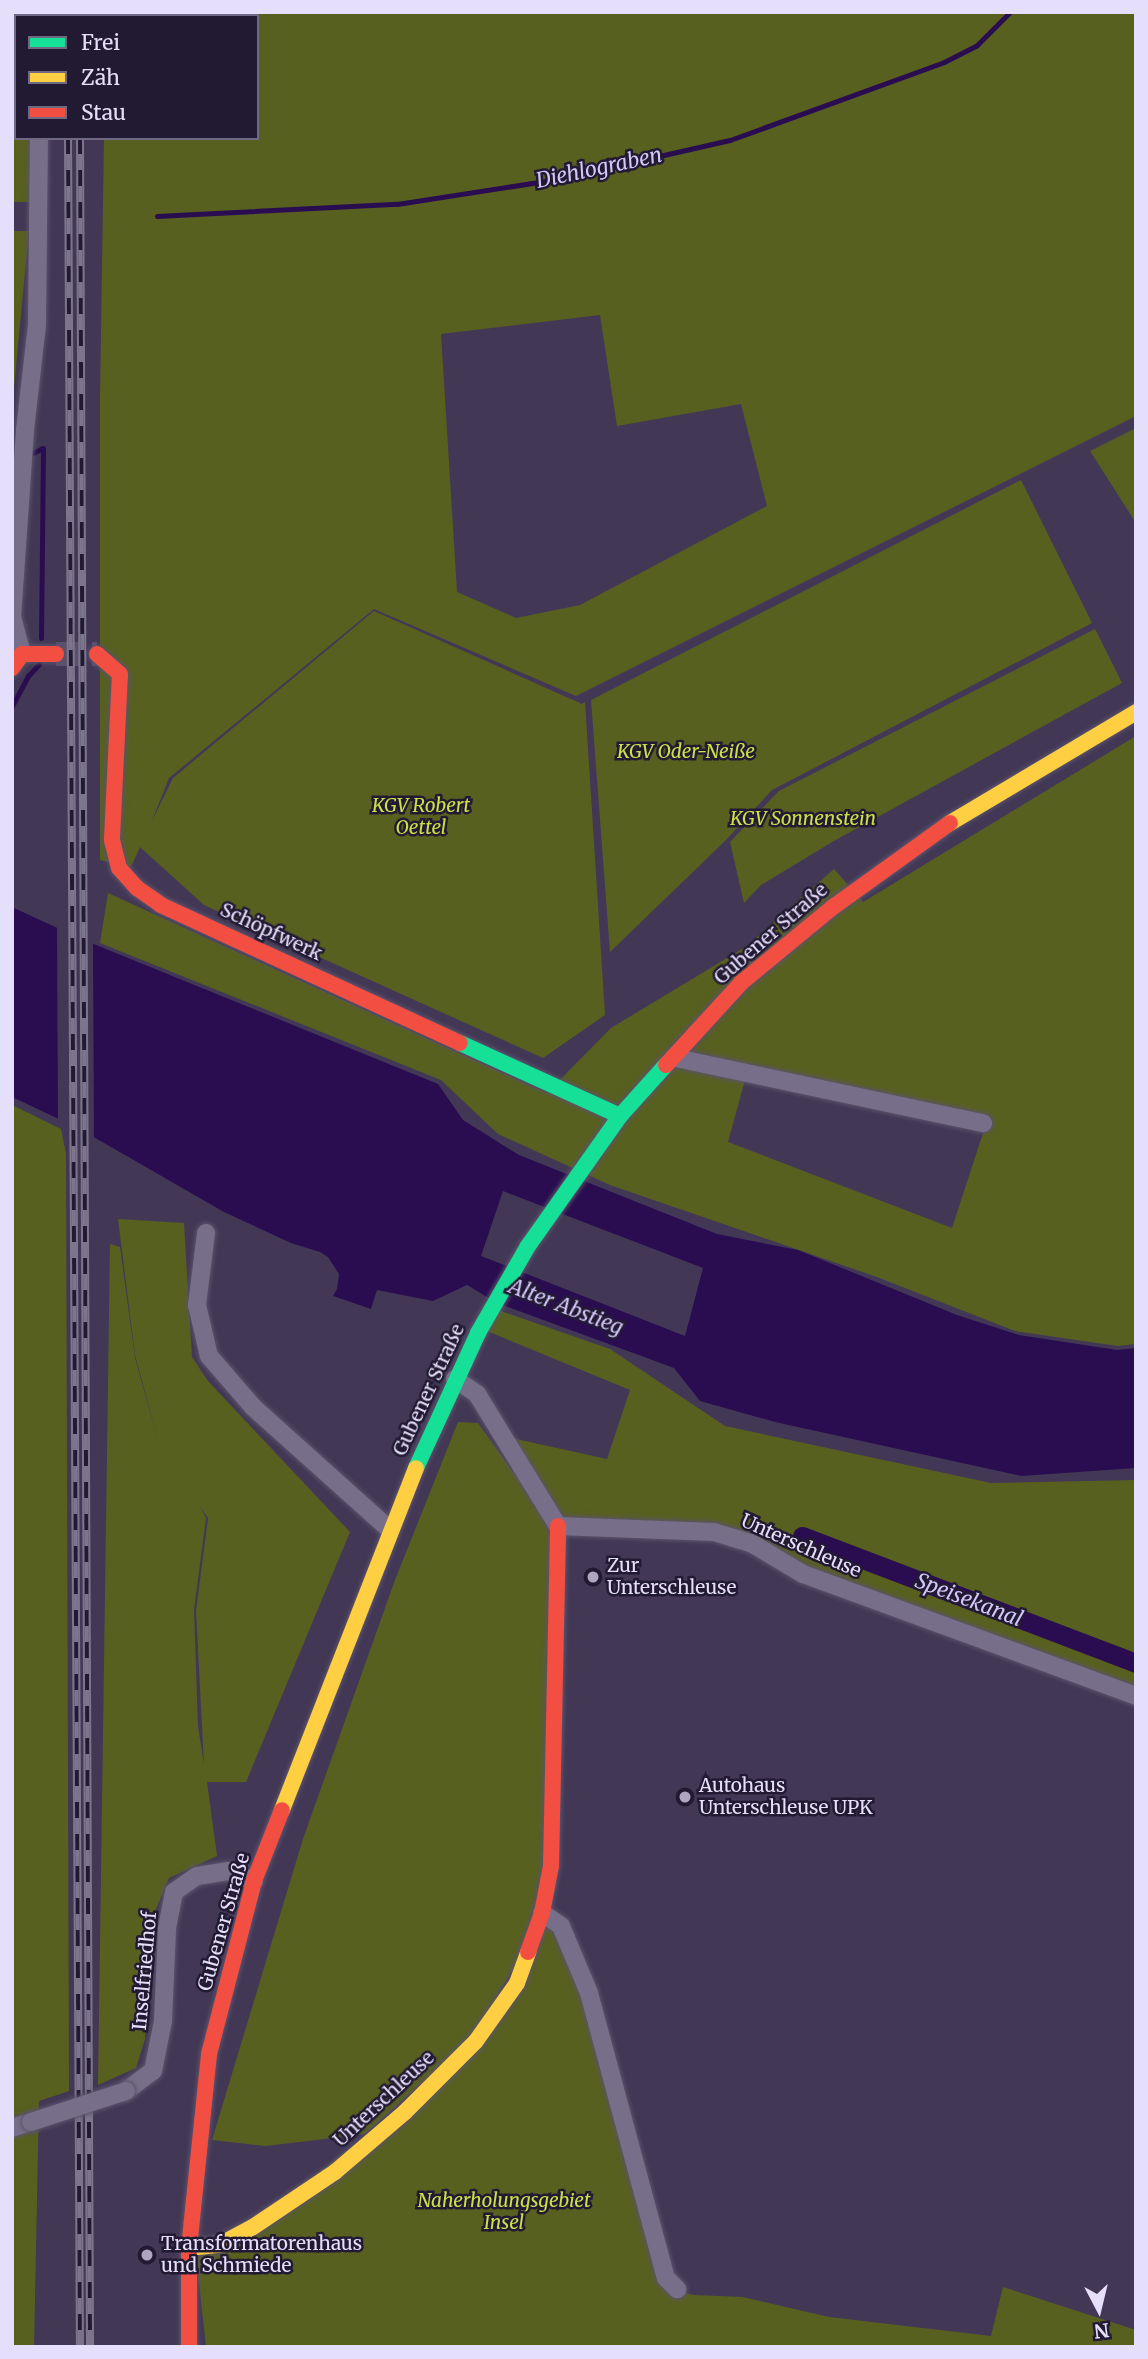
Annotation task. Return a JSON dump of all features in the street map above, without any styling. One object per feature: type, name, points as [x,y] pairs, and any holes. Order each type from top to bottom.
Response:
[{"type":"main road","points":[[17,661],[55,654]]},
{"type":"main road","name":"Schöpfwerk","points":[[97,654],[120,674],[112,840],[119,868],[137,888],[161,905],[620,1116]]},
{"type":"main road","name":"Gubener Straße","points":[[189,2347],[189,2248],[209,2054],[254,1881],[390,1530],[455,1379],[528,1246],[620,1116],[676,1058],[742,982],[832,907],[947,825],[1136,712]]},
{"type":"main road","name":"Unterschleuse","points":[[189,2248],[219,2245],[253,2227],[335,2172],[405,2112],[476,2041],[517,1983],[542,1913],[551,1866],[558,1526]]},
{"type":"street","points":[[17,661],[12,617],[25,430],[37,324],[40,140]]},
{"type":"street","points":[[676,1058],[983,1123]]},
{"type":"street","points":[[206,1233],[197,1305],[209,1356],[254,1408],[390,1530]]},
{"type":"street","points":[[455,1379],[477,1394],[558,1526]]},
{"type":"street","name":"Unterschleuse","points":[[558,1526],[715,1532],[739,1539],[751,1543],[803,1574],[1136,1696]]},
{"type":"street","name":"Inselfriedhof","points":[[12,2128],[126,2091],[153,2071],[163,2021],[167,1928],[174,1892],[197,1876],[229,1871],[254,1881]]},
{"type":"street","points":[[542,1913],[561,1926],[589,1993],[666,2278],[677,2289]]},
{"type":"green space","points":[[12,12],[34,12],[14,14],[14,140],[33,140],[31,202],[12,202]]},
{"type":"green space","name":"KGV Robert Oettel","points":[[106,12],[1136,12],[1136,416],[576,696],[374,609],[169,778],[151,823],[173,778],[374,611],[582,704],[585,702],[605,1015],[543,1058],[204,905],[140,847],[131,867],[100,860],[100,398],[104,140],[259,140],[259,14]],"holes":[[[600,315],[617,426],[741,404],[767,506],[580,605],[516,618],[457,592],[441,334]]]},
{"type":"green space","points":[[12,231],[29,231],[12,408]]},
{"type":"green space","points":[[1136,428],[1136,523],[1090,451]]},
{"type":"green space","name":"KGV Oder-Neiße","points":[[1021,480],[1092,623],[772,790],[726,840],[610,952],[591,700]]},
{"type":"green space","name":"KGV Sonnenstein","points":[[1095,629],[1122,683],[832,842],[761,885],[744,903],[730,842],[779,791]]},
{"type":"green space","points":[[1136,736],[1136,1344],[1118,1346],[1015,1331],[877,1277],[610,1185],[498,1134],[441,1080],[100,943],[108,893],[547,1093],[611,1028],[747,946],[834,869],[863,902]],"holes":[[[745,1080],[984,1130],[952,1228],[728,1142]]]},
{"type":"green space","points":[[12,1105],[61,1129],[66,1154],[69,2091],[39,2101],[34,2347],[12,2347]]},
{"type":"green space","points":[[118,1219],[184,1223],[192,1357],[208,1381],[350,1532],[246,1782],[207,1782],[217,1856],[169,1878],[147,1931],[145,2039],[136,2068],[98,2085],[110,1244],[120,1247],[135,1358],[160,1447],[135,1355]],"holes":[[[200,1507],[208,1518],[196,1611],[204,1765],[198,1726],[194,1610],[206,1518]]]},
{"type":"green space","points":[[498,1310],[610,1349],[725,1426],[991,1483],[1136,1480],[1136,1693],[807,1573],[754,1539],[561,1523],[507,1437],[607,1459],[630,1390],[487,1331]]},
{"type":"green space","points":[[458,1422],[478,1423],[552,1526],[547,1848],[527,1946],[471,2039],[365,2134],[266,2146],[212,2140],[303,1839],[395,1580]]},
{"type":"green space","name":"Naherholungsgebiet Insel","points":[[546,1918],[559,1928],[584,1994],[666,2288],[694,2295],[743,2297],[829,2317],[991,2336],[1003,2287],[1136,2330],[1136,2347],[206,2347],[196,2256],[219,2250],[480,2047]]},
{"type":"water","name":"Alter Abstieg","points":[[12,907],[79,938],[438,1084],[463,1120],[519,1155],[717,1234],[798,1250],[957,1315],[1019,1335],[1117,1350],[1136,1348],[1136,1468],[1021,1476],[775,1422],[700,1401],[674,1368],[497,1303],[467,1285],[433,1301],[377,1290],[371,1309],[333,1296],[339,1274],[328,1257],[320,1252],[291,1243],[224,1212],[78,1128],[12,1097]],"holes":[[[503,1191],[703,1268],[685,1336],[481,1256]]]},
{"type":"pier","points":[[57,923],[93,940],[94,1141],[58,1122]]},
{"type":"waterway","name":"Diehlograben","points":[[157,216],[397,204],[558,179],[730,140],[944,62],[977,45],[1010,12]]},
{"type":"waterway","points":[[31,454],[43,448],[41,638]]},
{"type":"waterway","points":[[12,706],[28,676],[39,664]]},
{"type":"waterway","name":"Speisekanal","points":[[802,1536],[1136,1663]]},
{"type":"tunnel","points":[[56,654],[97,654]]},
{"type":"railway","points":[[68,140],[80,2347]]},
{"type":"railway","points":[[80,140],[90,2347]]},
{"type":"traffic: fast","points":[[460,1043],[620,1116]]},
{"type":"traffic: fast","points":[[416,1468],[478,1333],[528,1246],[620,1116],[666,1065]]},
{"type":"traffic: slow","points":[[950,823],[1136,712]]},
{"type":"traffic: slow","points":[[282,1810],[416,1468]]},
{"type":"traffic: slow","points":[[189,2248],[219,2245],[253,2227],[335,2172],[405,2112],[476,2041],[517,1983],[528,1952]]},
{"type":"traffic: jam","points":[[12,668],[22,654],[56,654]]},
{"type":"traffic: jam","points":[[97,654],[120,674],[112,840],[119,868],[137,888],[161,905],[460,1043]]},
{"type":"traffic: jam","points":[[666,1065],[742,982],[833,907],[950,823]]},
{"type":"traffic: jam","points":[[528,1952],[542,1913],[551,1866],[558,1526]]},
{"type":"traffic: jam","points":[[189,2347],[189,2248],[209,2054],[254,1881],[282,1810]]},
{"type":"place","name":"Zur Unterschleuse","points":[[593,1577]]},
{"type":"place","name":"Autohaus Unterschleuse UPK","points":[[685,1797]]},
{"type":"place","name":"Transformatorenhaus und Schmiede","points":[[147,2255]]}]
